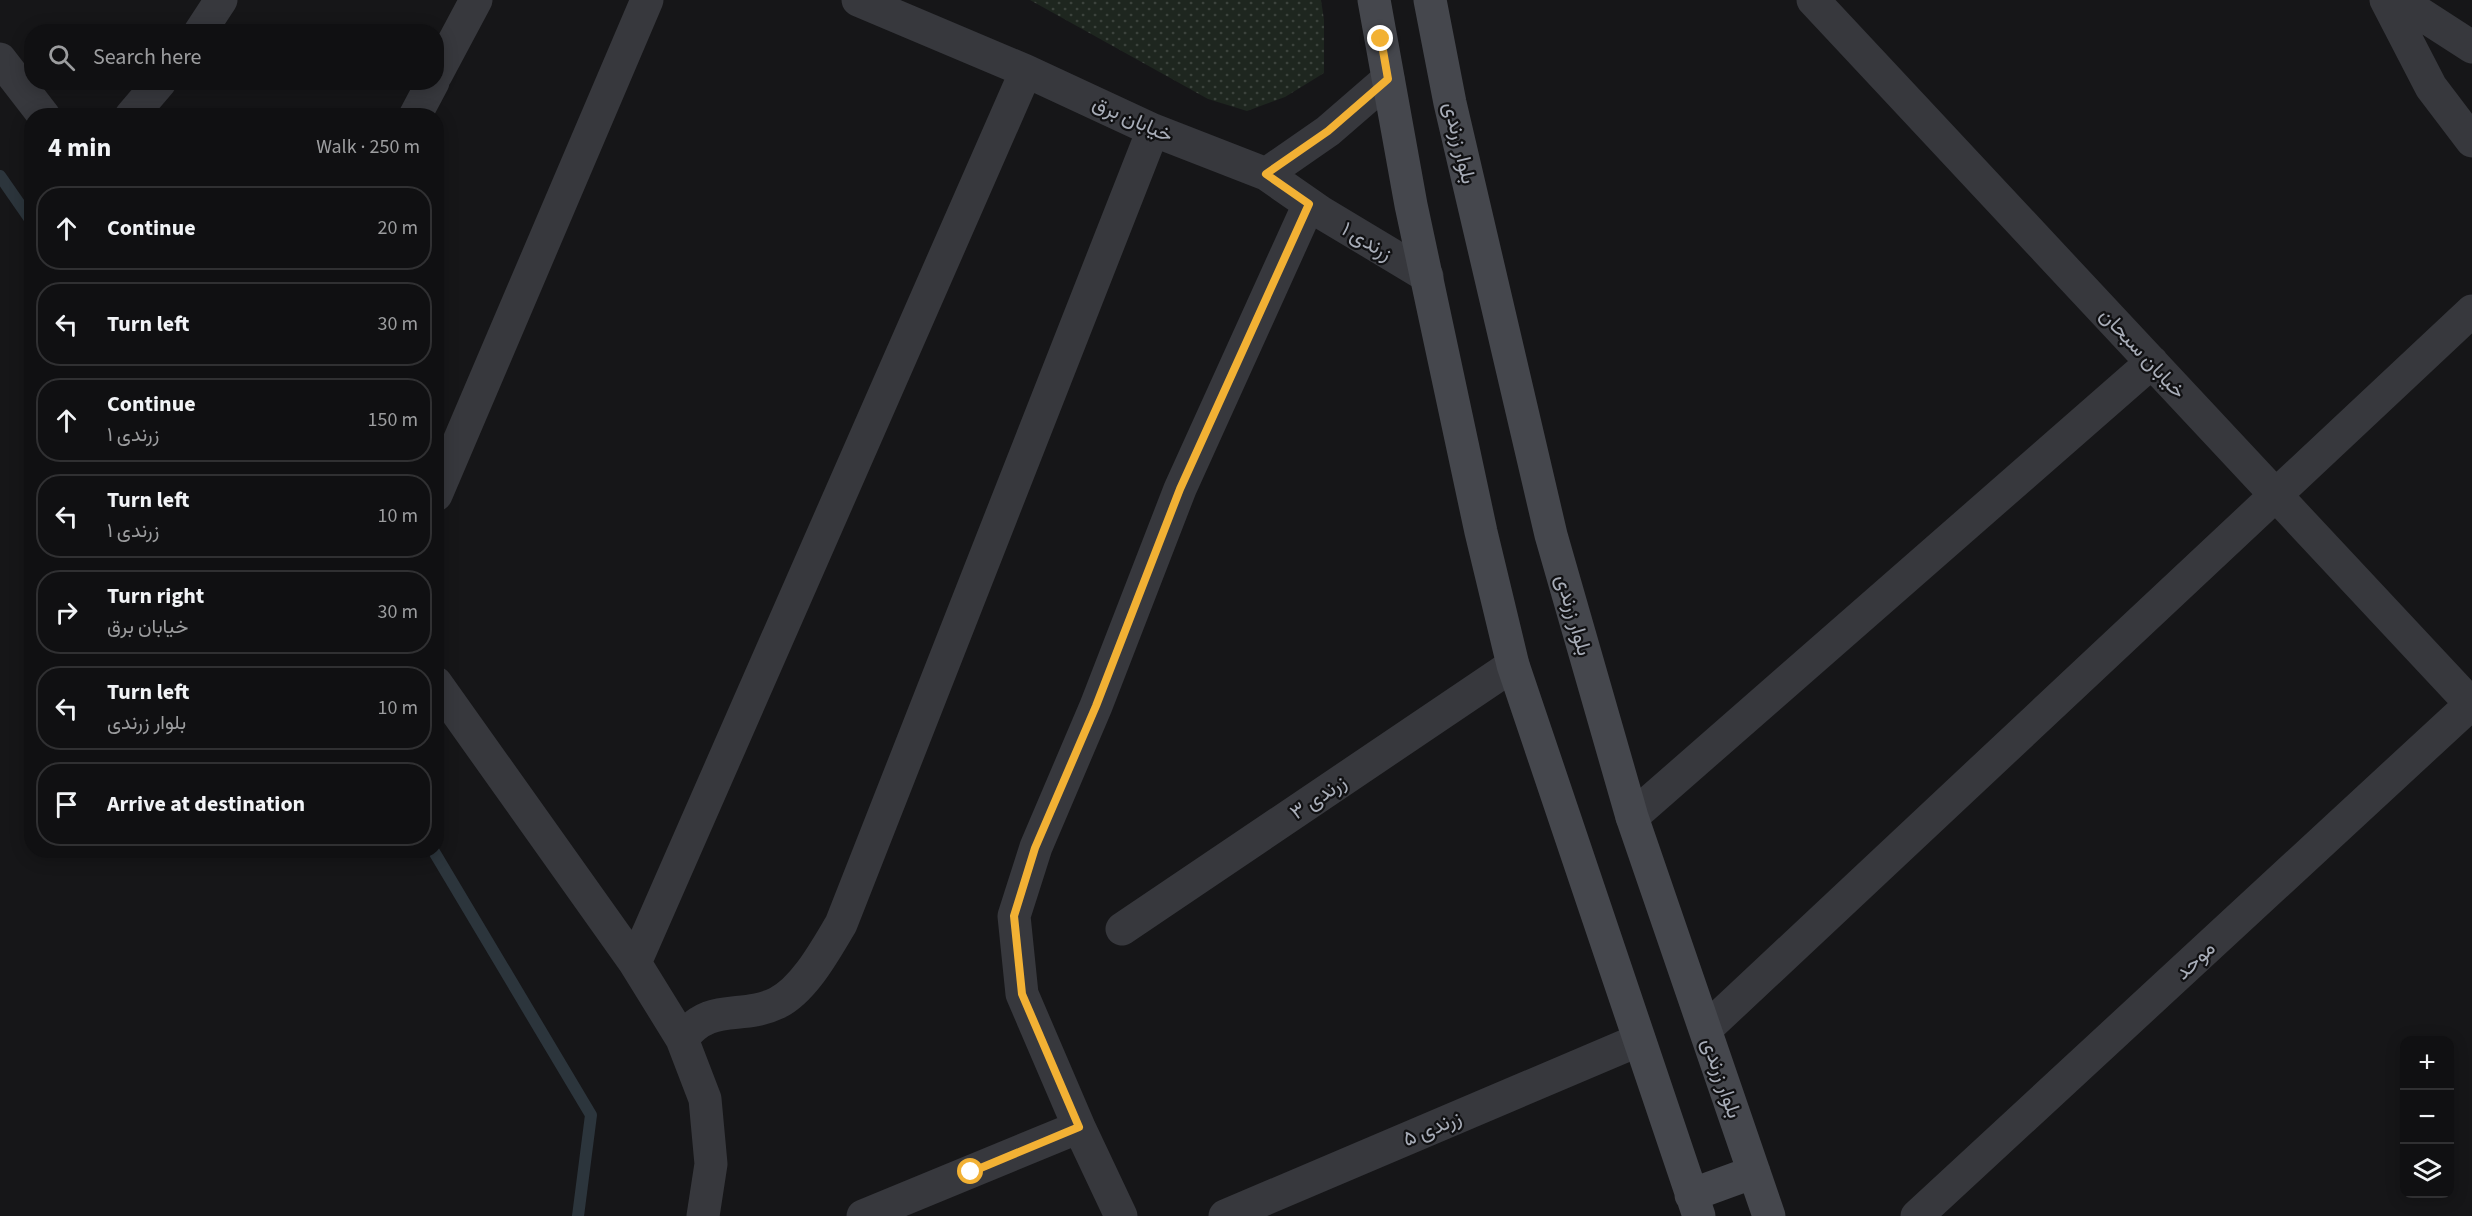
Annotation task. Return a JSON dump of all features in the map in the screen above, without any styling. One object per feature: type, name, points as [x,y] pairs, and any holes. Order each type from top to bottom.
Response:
[{"type":"main road","points":[[1374,0],[1427,276],[1481,532],[1514,665],[1695,1205],[1754,1172]]},
{"type":"main road","name":"بلوار زرندی","points":[[1430,0],[1450,104],[1551,535],[1632,817],[1769,1216]]},
{"type":"street","points":[[205,24],[221,0]]},
{"type":"street","points":[[444,60],[476,0]]},
{"type":"street","points":[[444,476],[647,0]]},
{"type":"street","name":"خیابان برق","points":[[858,0],[1026,71],[1153,130],[1266,174]]},
{"type":"street","name":"خیابان سبحان","points":[[1813,0],[2152,362],[2274,496],[2472,704]]},
{"type":"street","points":[[2386,0],[2431,87],[2472,141]]},
{"type":"street","points":[[2399,0],[2472,47]]},
{"type":"street","points":[[0,59],[38,108]]},
{"type":"street","points":[[635,963],[1026,71]]},
{"type":"street","points":[[1266,174],[1328,131],[1388,79]]},
{"type":"street","points":[[138,108],[153,90]]},
{"type":"street","points":[[419,108],[429,90]]},
{"type":"street","points":[[682,1039],[692,1025],[708,1016],[744,1012],[778,1002],[813,971],[841,924],[1153,130]]},
{"type":"street","name":"زرندی ۱","points":[[1266,174],[1309,204],[1427,276]]},
{"type":"street","points":[[1121,1216],[1079,1127],[1022,994],[1014,916],[1035,848],[1096,706],[1180,489],[1309,204]]},
{"type":"street","points":[[1706,1029],[2472,311]]},
{"type":"street","points":[[1632,817],[2152,362]]},
{"type":"street","name":"زرندی ۳","points":[[1122,929],[1514,665]]},
{"type":"street","points":[[444,694],[635,963],[682,1039],[705,1099],[711,1164],[703,1216]]},
{"type":"street","name":"موحد","points":[[1917,1216],[2472,704]]},
{"type":"street","name":"زرندی ۵","points":[[1225,1216],[1639,1040]]},
{"type":"street","points":[[863,1216],[1079,1127]]},
{"type":"shaded area","points":[[1030,0],[1321,0],[1324,20],[1324,73],[1285,97],[1247,111],[1208,99]]},
{"type":"waterway","points":[[0,176],[24,210]]},
{"type":"waterway","points":[[438,858],[591,1115],[578,1216]]},
{"type":"route","points":[[971,1172],[1079,1127],[1022,994],[1014,916],[1035,848],[1096,706],[1180,489],[1309,204],[1266,174],[1328,131],[1388,79],[1381,39]]}]
